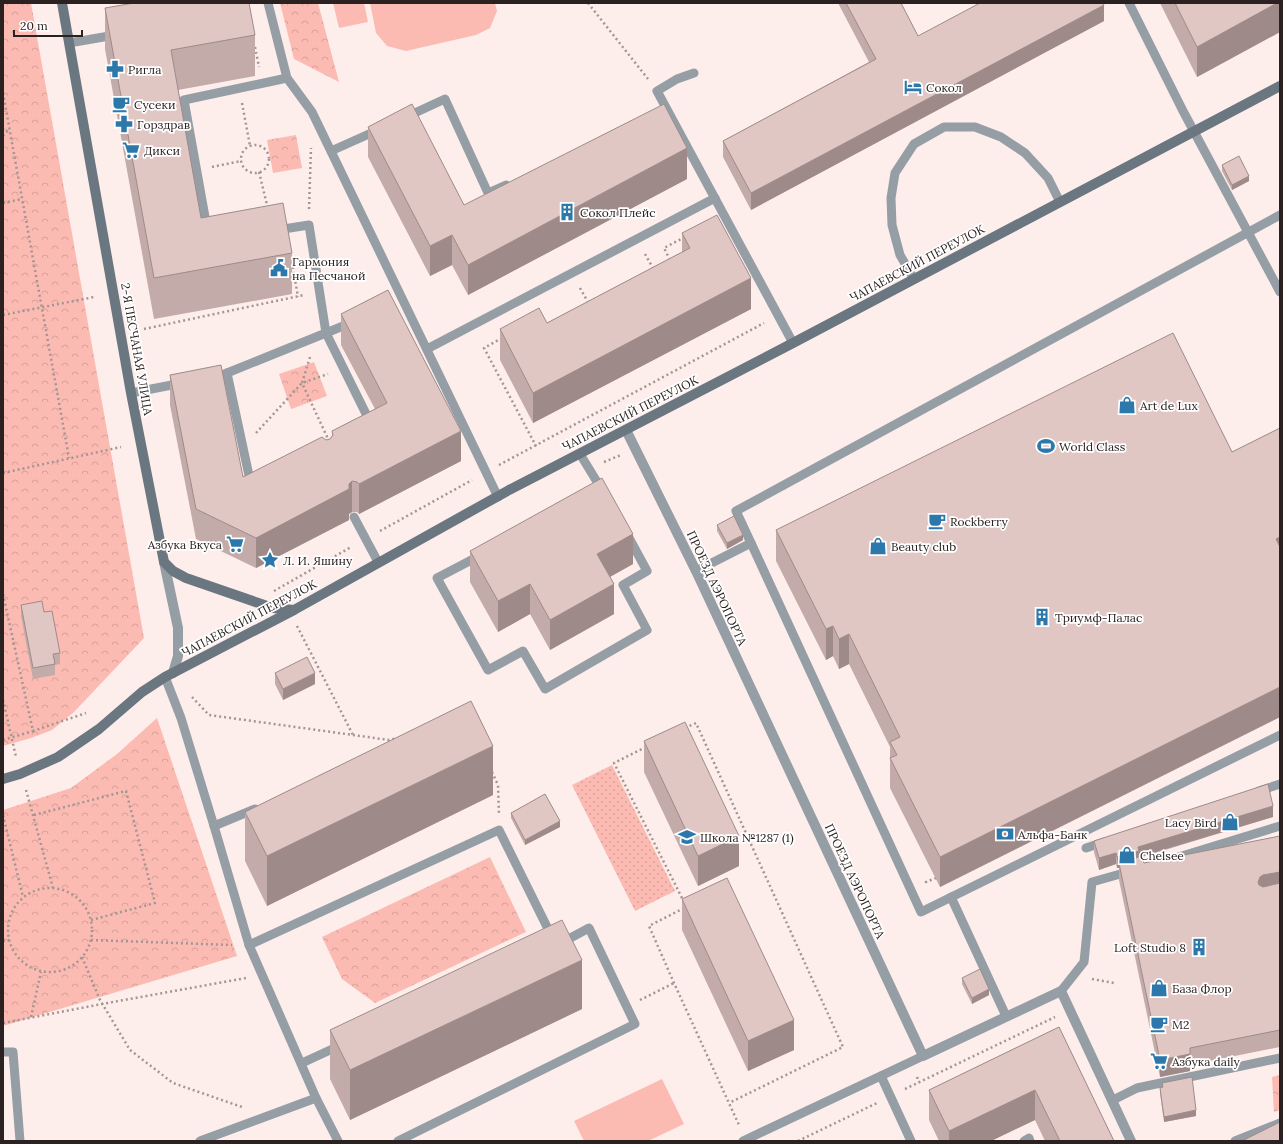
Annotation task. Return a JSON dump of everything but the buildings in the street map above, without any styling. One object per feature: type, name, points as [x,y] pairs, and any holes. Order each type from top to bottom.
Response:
[{"type":"street","name":"2-Я ПЕСЧАНАЯ УЛИЦА","points":[[62,3],[131,393],[164,562]]},
{"type":"street","name":"ЧАПАЕВСКИЙ ПЕРЕУЛОК","points":[[3,779],[20,774],[58,757],[99,729],[142,692],[169,675],[294,610],[378,562],[498,497],[1280,86]]},
{"type":"street","name":"ПРОЕЗД АЭРОПОРТА","points":[[626,430],[696,571],[923,1056]]},
{"type":"street","points":[[164,562],[173,571],[186,578],[273,608],[294,610]]},
{"type":"street","points":[[164,562],[178,628],[178,656],[169,675]]},
{"type":"street","points":[[923,1056],[1061,991],[1131,1141]]},
{"type":"lane","points":[[268,3],[287,78],[312,112],[498,497]]},
{"type":"lane","points":[[1129,3],[1194,131],[1280,292]]},
{"type":"lane","points":[[69,43],[122,34]]},
{"type":"lane","points":[[694,73],[677,79],[657,91],[793,343]]},
{"type":"lane","points":[[209,240],[184,100],[287,78]]},
{"type":"lane","points":[[397,121],[445,99],[488,193],[517,180]]},
{"type":"lane","points":[[659,116],[668,112]]},
{"type":"lane","points":[[914,279],[900,256],[892,225],[891,198],[895,173],[914,144],[944,127],[975,127],[1001,137],[1025,153],[1048,178],[1060,202]]},
{"type":"lane","points":[[331,151],[383,128]]},
{"type":"lane","points":[[427,349],[715,198]]},
{"type":"lane","points":[[1280,215],[736,511],[921,912],[1280,735]]},
{"type":"lane","points":[[270,231],[309,225],[326,333],[371,425],[365,428]]},
{"type":"lane","points":[[392,306],[403,300]]},
{"type":"lane","points":[[212,377],[227,373],[360,319]]},
{"type":"lane","points":[[227,373],[252,490],[259,486]]},
{"type":"lane","points":[[131,393],[189,381]]},
{"type":"lane","points":[[580,454],[601,493]]},
{"type":"lane","points":[[354,517],[378,562]]},
{"type":"lane","points":[[492,549],[437,578],[488,670],[523,651],[545,689],[647,630],[623,585],[647,571],[624,530]]},
{"type":"lane","points":[[696,571],[751,543]]},
{"type":"lane","points":[[169,675],[249,945],[302,1063],[316,1098],[338,1141]]},
{"type":"lane","points":[[1250,794],[1280,784]]},
{"type":"lane","points":[[214,826],[264,805]]},
{"type":"lane","points":[[1165,861],[1280,826]]},
{"type":"lane","points":[[249,945],[499,830],[556,945],[589,928],[635,1024],[398,1141]]},
{"type":"lane","points":[[1086,848],[1116,838]]},
{"type":"lane","points":[[1061,991],[1084,962],[1092,882],[1142,868]]},
{"type":"lane","points":[[951,897],[1006,1016]]},
{"type":"lane","points":[[302,1063],[351,1040]]},
{"type":"lane","points":[[3,1052],[13,1052],[20,1141]]},
{"type":"lane","points":[[744,1140],[923,1056]]},
{"type":"lane","points":[[1112,1100],[1137,1088],[1280,1058]]},
{"type":"lane","points":[[881,1076],[911,1141]]},
{"type":"lane","points":[[200,1141],[316,1098]]},
{"type":"lane","points":[[1235,1141],[1280,1123]]},
{"type":"lane","points":[[1024,1141],[1029,1138],[1030,1141]]},
{"type":"path","points":[[588,3],[657,91]]},
{"type":"path","points":[[254,45],[263,83]]},
{"type":"path","points":[[239,88],[250,146]]},
{"type":"path","points":[[3,93],[69,458]]},
{"type":"path","points":[[3,136],[9,128]]},
{"type":"path","points":[[309,225],[311,142]]},
{"type":"path","points":[[259,145],[267,150],[269,154],[266,168],[259,172],[250,172],[246,170],[241,161],[243,152],[250,146],[259,145]]},
{"type":"path","points":[[196,170],[241,161]]},
{"type":"path","points":[[259,172],[270,231]]},
{"type":"path","points":[[3,202],[22,199]]},
{"type":"path","points":[[673,265],[664,248],[684,238]]},
{"type":"path","points":[[637,239],[656,274]]},
{"type":"path","points":[[292,259],[298,297]]},
{"type":"path","points":[[572,273],[591,308]]},
{"type":"path","points":[[144,329],[320,292]]},
{"type":"path","points":[[3,315],[94,297]]},
{"type":"path","points":[[267,589],[274,591],[486,472],[778,315]]},
{"type":"path","points":[[243,447],[302,383],[316,337]]},
{"type":"path","points":[[502,338],[484,348],[536,446]]},
{"type":"path","points":[[302,383],[343,368]]},
{"type":"path","points":[[302,383],[332,447]]},
{"type":"path","points":[[3,473],[121,447]]},
{"type":"path","points":[[3,594],[33,731]]},
{"type":"path","points":[[295,622],[353,735]]},
{"type":"path","points":[[190,695],[209,715],[388,740],[403,737]]},
{"type":"path","points":[[3,700],[16,758]]},
{"type":"path","points":[[3,740],[86,713]]},
{"type":"path","points":[[682,729],[696,723],[843,1047],[729,1103]]},
{"type":"path","points":[[648,746],[614,763],[687,907],[649,926],[729,1103],[744,1140]]},
{"type":"path","points":[[492,771],[498,785],[499,830]]},
{"type":"path","points":[[24,786],[34,815],[53,888]]},
{"type":"path","points":[[34,815],[126,791],[155,904],[91,920]]},
{"type":"path","points":[[3,815],[4,825],[23,897]]},
{"type":"path","points":[[42,888],[53,888],[66,891],[77,898],[86,908],[91,920],[91,940],[88,949],[74,965],[64,970],[41,972],[20,960],[13,951],[9,940],[8,928],[10,916],[15,906],[23,897],[32,891],[42,888]]},
{"type":"path","points":[[3,941],[9,940]]},
{"type":"path","points":[[91,940],[249,945]]},
{"type":"path","points":[[82,957],[102,1004],[130,1050],[173,1083],[267,1116]]},
{"type":"path","points":[[31,1017],[41,972]]},
{"type":"path","points":[[3,1023],[262,975]]},
{"type":"path","points":[[627,1007],[674,983]]},
{"type":"path","points":[[798,1141],[1054,1017],[1058,1023]]},
{"type":"green space","points":[[3,3],[31,3],[144,638],[74,712],[52,730],[3,746]]},
{"type":"green space","points":[[280,3],[318,3],[339,82],[294,59]]},
{"type":"green space","points":[[333,3],[364,3],[368,22],[339,28]]},
{"type":"green space","points":[[370,3],[495,3],[497,11],[490,28],[476,35],[406,51],[387,46],[376,33]]},
{"type":"green space","points":[[296,135],[302,168],[273,173],[267,140]]},
{"type":"green space","points":[[314,362],[327,396],[291,409],[279,374]]},
{"type":"green space","points":[[157,718],[237,956],[3,1026],[3,810],[71,788],[117,754]]},
{"type":"green space","points":[[612,765],[675,891],[635,911],[572,785]]},
{"type":"green space","points":[[490,857],[526,932],[375,1003],[342,979],[322,937]]},
{"type":"green space","points":[[1280,1075],[1280,1110],[1274,1112],[1272,1077]]},
{"type":"green space","points":[[662,1079],[684,1124],[648,1141],[584,1141],[574,1121]]},
{"type":"place","name":"Ригла","points":[[115,69]]},
{"type":"place","name":"Сокол","points":[[913,87]]},
{"type":"place","name":"Сусеки","points":[[121,104]]},
{"type":"place","name":"Горздрав","points":[[124,124]]},
{"type":"place","name":"Дикси","points":[[131,150]]},
{"type":"place","name":"Сокол Плейс","points":[[567,212]]},
{"type":"place","name":"Гармония на Песчаной","points":[[279,268]]},
{"type":"place","name":"Art de Lux","points":[[1127,405]]},
{"type":"place","name":"World Class","points":[[1046,446]]},
{"type":"place","name":"Rockberry","points":[[937,521]]},
{"type":"place","name":"Азбука Вкуса","points":[[235,544]]},
{"type":"place","name":"Beauty club","points":[[878,546]]},
{"type":"place","name":"Л. И. Яшину","points":[[270,560]]},
{"type":"place","name":"Триумф-Палас","points":[[1042,617]]},
{"type":"place","name":"Lacy Bird","points":[[1230,822]]},
{"type":"place","name":"Альфа-Банк","points":[[1005,834]]},
{"type":"place","name":"Школа №1287 (1)","points":[[687,837]]},
{"type":"place","name":"Chelsee","points":[[1127,855]]},
{"type":"place","name":"Loft Studio 8","points":[[1199,947]]},
{"type":"place","name":"База Флор","points":[[1159,988]]},
{"type":"place","name":"M2","points":[[1159,1024]]},
{"type":"place","name":"Азбука daily","points":[[1159,1061]]}]
